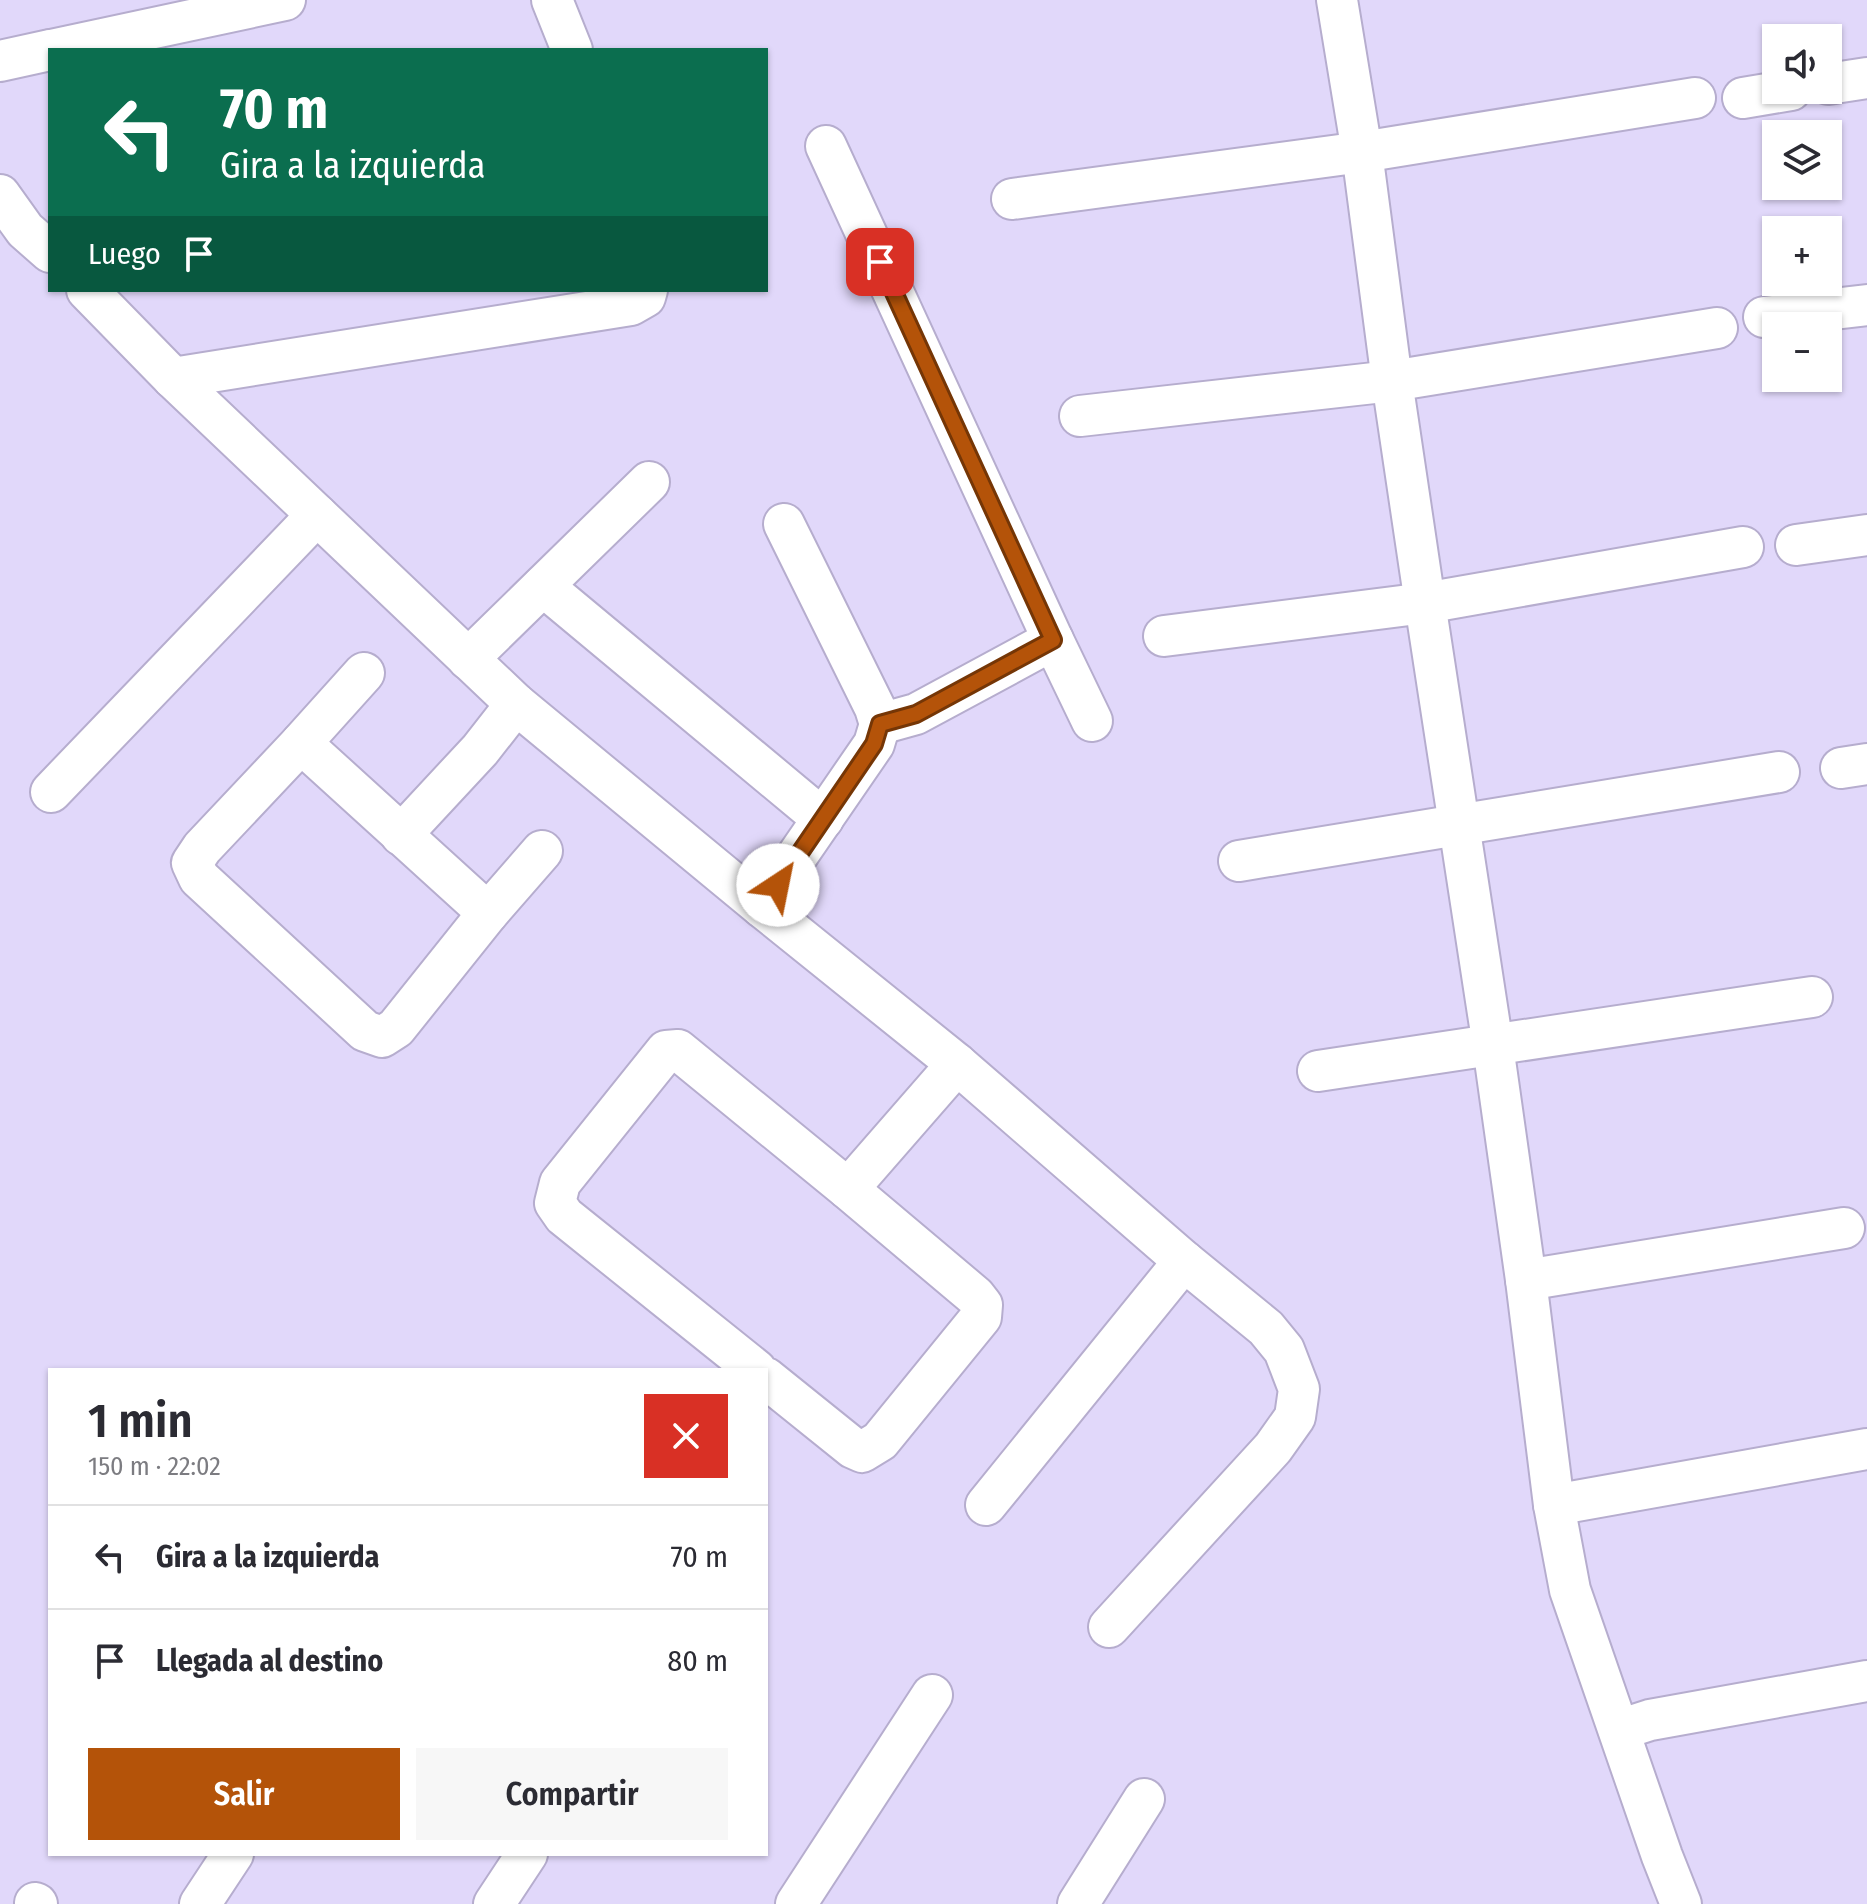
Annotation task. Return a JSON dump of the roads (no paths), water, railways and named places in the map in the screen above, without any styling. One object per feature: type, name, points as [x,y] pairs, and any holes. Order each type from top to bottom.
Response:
[{"type":"street","points":[[60,48],[285,0]]},
{"type":"street","points":[[552,0],[571,48]]},
{"type":"street","points":[[1337,0],[1493,1046],[1554,1505],[1570,1590],[1681,1904]]},
{"type":"street","points":[[0,61],[48,51]]},
{"type":"street","points":[[1842,82],[1867,78]]},
{"type":"street","points":[[1743,98],[1762,95]]},
{"type":"street","points":[[1012,199],[1362,152],[1695,98]]},
{"type":"street","points":[[826,146],[1092,721]]},
{"type":"street","points":[[0,195],[35,246]]},
{"type":"street","points":[[89,292],[173,378],[516,704],[957,1064],[1266,1328],[1284,1350],[1299,1389],[1295,1417],[1273,1448],[1109,1627]]},
{"type":"street","points":[[173,378],[631,305],[645,297],[646,292]]},
{"type":"street","points":[[1807,312],[1867,305]]},
{"type":"street","points":[[1080,416],[1392,381],[1717,328]]},
{"type":"street","points":[[468,659],[649,482]]},
{"type":"street","points":[[51,792],[317,515]]},
{"type":"street","points":[[762,907],[874,744],[880,724],[875,708],[784,524]]},
{"type":"street","points":[[1796,545],[1867,535]]},
{"type":"street","points":[[1164,636],[1425,603],[1743,547]]},
{"type":"street","points":[[543,586],[823,819]]},
{"type":"street","points":[[880,724],[916,714],[1053,640]]},
{"type":"street","points":[[364,673],[202,848],[192,863],[199,878],[365,1031],[382,1037],[396,1028],[542,851]]},
{"type":"street","points":[[401,835],[480,750],[516,704]]},
{"type":"street","points":[[301,743],[488,913]]},
{"type":"street","points":[[1239,861],[1779,772]]},
{"type":"street","points":[[1318,1071],[1812,997]]},
{"type":"street","points":[[754,1368],[564,1216],[555,1203],[560,1183],[666,1051],[678,1050],[848,1189],[982,1305],[981,1317],[880,1441],[862,1452],[768,1380]]},
{"type":"street","points":[[848,1189],[957,1064]]},
{"type":"street","points":[[1526,1280],[1844,1228]]},
{"type":"street","points":[[986,1505],[1184,1261]]},
{"type":"street","points":[[1554,1505],[1867,1449]]},
{"type":"street","points":[[1619,1730],[1650,1720],[1867,1681]]},
{"type":"street","points":[[796,1904],[932,1695]]},
{"type":"street","points":[[1078,1904],[1144,1799]]},
{"type":"street","points":[[200,1904],[232,1856]]},
{"type":"street","points":[[494,1904],[526,1856]]}]
